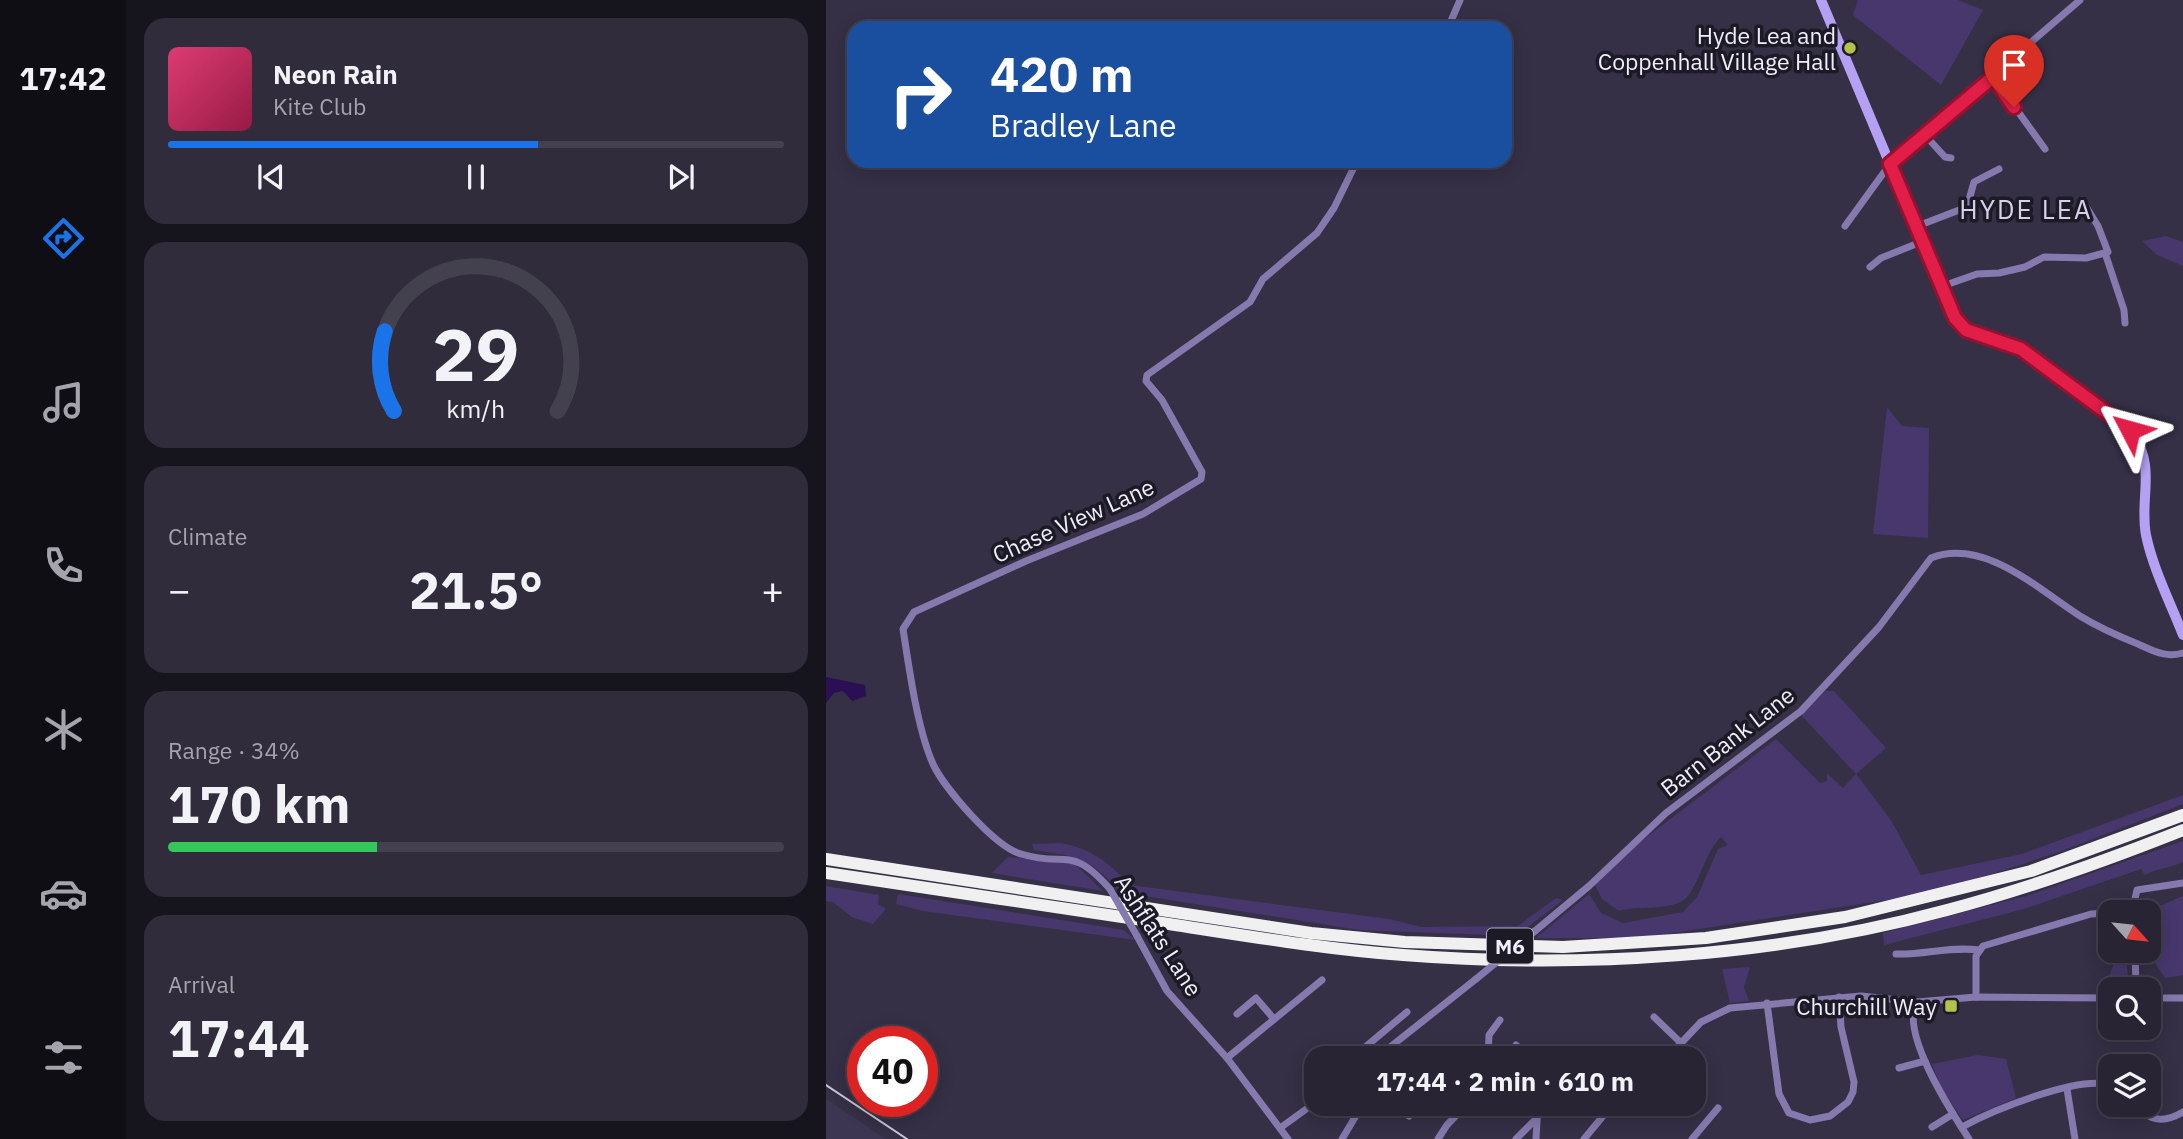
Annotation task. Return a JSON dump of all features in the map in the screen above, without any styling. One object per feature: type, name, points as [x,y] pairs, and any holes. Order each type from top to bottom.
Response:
[{"type":"highway","name":"M6","points":[[826,859],[1311,933],[1405,942],[1563,947],[1706,938],[1845,917],[2031,871],[2183,815]]},
{"type":"highway","name":"M6","points":[[826,873],[1275,943],[1405,956],[1562,960],[1711,952],[1846,932],[1943,911],[2035,885],[2183,830]]},
{"type":"street","points":[[1451,21],[1460,0]]},
{"type":"street","points":[[1821,0],[1955,318],[1966,330],[2021,349],[2121,421],[2132,433],[2145,459],[2146,535],[2183,635]]},
{"type":"street","points":[[1845,226],[1890,164],[2080,0]]},
{"type":"street","points":[[1993,77],[2045,149]]},
{"type":"street","points":[[1924,134],[1945,157],[1951,158]]},
{"type":"street","name":"Chase View Lane","points":[[914,612],[1026,561],[1143,514],[1198,481],[1202,472],[1162,400],[1146,381],[1147,375],[1250,302],[1263,279],[1317,233],[1334,208],[1354,168]]},
{"type":"street","points":[[1915,227],[1967,207],[1974,182],[1999,169]]},
{"type":"street","points":[[2082,201],[2098,226],[2124,310],[2125,323]]},
{"type":"street","points":[[1870,267],[1881,258],[1921,242]]},
{"type":"street","points":[[1940,287],[1977,274],[1999,273],[2025,267],[2043,257],[2086,258],[2106,253]]},
{"type":"street","name":"Barn Bank Lane","points":[[1391,1046],[1589,886],[1666,813],[1801,711],[1879,627],[1931,558],[1954,553],[2000,563],[2031,579],[2081,617],[2167,657],[2183,653]]},
{"type":"street","name":"Ashflats Lane","points":[[914,612],[903,629],[912,683],[933,765],[982,830],[1019,854],[1076,859],[1091,869],[1110,889],[1167,991],[1227,1058],[1288,1139]]},
{"type":"street","points":[[2136,900],[2137,890],[2183,883]]},
{"type":"street","points":[[1896,954],[1928,955],[1954,947],[1979,950],[2098,914]]},
{"type":"street","points":[[1976,997],[1979,950]]},
{"type":"street","points":[[1227,1058],[1322,980]]},
{"type":"street","points":[[1677,1046],[1701,1022],[1730,1008],[1767,1003],[1861,996],[1917,1002],[1976,997],[2098,998]]},
{"type":"street","points":[[1767,1003],[1779,1094],[1789,1113],[1810,1120],[1830,1116],[1847,1102],[1853,1092],[1854,1082],[1840,1027],[1839,997]]},
{"type":"street","points":[[1237,1014],[1256,998],[1274,1019]]},
{"type":"street","points":[[2161,998],[2183,998]]},
{"type":"street","points":[[1917,1002],[1914,1009],[1916,1026],[1925,1061],[1934,1084],[1969,1139]]},
{"type":"street","points":[[1372,1046],[1407,1012]]},
{"type":"street","points":[[1654,1017],[1680,1042]]},
{"type":"street","points":[[1489,1046],[1489,1035],[1500,1020]]},
{"type":"street","points":[[1899,1068],[1925,1061]]},
{"type":"street","points":[[1962,1127],[2004,1106],[2067,1089],[2098,1084]]},
{"type":"street","points":[[2067,1089],[2075,1139]]},
{"type":"street","points":[[1692,1139],[1718,1108]]},
{"type":"street","points":[[1280,1128],[1304,1111]]},
{"type":"street","points":[[2150,1117],[2158,1121],[2167,1120],[2183,1112]]},
{"type":"street","points":[[1932,1127],[1953,1114]]},
{"type":"street","points":[[1342,1139],[1356,1116]]},
{"type":"street","points":[[1396,1119],[1402,1116]]},
{"type":"street","points":[[1438,1139],[1456,1116]]},
{"type":"street","points":[[1536,1116],[1536,1139]]},
{"type":"street","points":[[1584,1139],[1603,1116]]},
{"type":"street","points":[[1516,1139],[1536,1119]]},
{"type":"shaded area","points":[[1858,0],[1958,0],[1983,10],[1941,85],[1853,15]]},
{"type":"shaded area","points":[[2166,236],[2183,242],[2183,266],[2157,255],[2142,241]]},
{"type":"shaded area","points":[[1887,407],[1902,426],[1929,428],[1928,538],[1873,534]]},
{"type":"shaded area","points":[[826,677],[865,685],[866,696],[852,701],[843,691],[834,693],[826,703]]},
{"type":"shaded area","points":[[1825,691],[1834,691],[1886,748],[1856,774],[1801,715]]},
{"type":"shaded area","points":[[1776,739],[1820,783],[1827,781],[1827,773],[1843,788],[1856,774],[1892,822],[1921,875],[2022,854],[2183,795],[2183,804],[2062,851],[1989,875],[1906,897],[1640,938],[1536,938],[1589,894],[1601,913],[1623,923],[1683,912],[1697,897],[1718,849],[1728,845],[1721,837],[1709,853],[1691,892],[1673,905],[1619,911],[1602,899],[1595,885],[1632,848]]},
{"type":"shaded area","points":[[2183,841],[2183,862],[2178,864],[2145,875],[2141,869],[2024,909],[1884,945],[1883,933],[2026,896]]},
{"type":"shaded area","points":[[1061,843],[1082,849],[1099,858],[1130,885],[1389,919],[1421,927],[1518,926],[1556,898],[1563,900],[1516,936],[1359,930],[1120,892],[1100,872],[1082,860],[1034,850],[1032,844]]},
{"type":"shaded area","points":[[1008,857],[1075,864],[1103,891],[992,873]]},
{"type":"shaded area","points":[[826,886],[879,895],[878,904],[886,909],[873,924],[852,917],[833,902],[826,901]]},
{"type":"shaded area","points":[[898,894],[1124,930],[1135,940],[923,911],[896,904]]},
{"type":"shaded area","points":[[2183,896],[2183,975],[2165,978],[2155,963],[2161,963],[2161,905]]},
{"type":"shaded area","points":[[2114,963],[2126,963],[2128,977],[2109,977]]},
{"type":"shaded area","points":[[1750,967],[1744,987],[1749,1001],[1730,1003],[1722,969]]},
{"type":"shaded area","points":[[1978,1055],[2006,1059],[2016,1098],[1963,1120],[1942,1089],[1932,1064]]},
{"type":"shaded area","points":[[826,1099],[847,1113],[847,1117],[853,1117],[886,1139],[826,1139]]},
{"type":"railway","points":[[826,1085],[907,1139]]},
{"type":"place","name":"Hyde Lea and Coppenhall Village Hall","points":[[1850,48]]},
{"type":"place","name":"Churchill Way","points":[[1951,1006]]},
{"type":"district","name":"HYDE LEA","points":[[2026,209]]},
{"type":"route","points":[[2014,107],[1993,77],[1890,164],[1955,318],[1966,330],[2021,349],[2130,430]]}]
